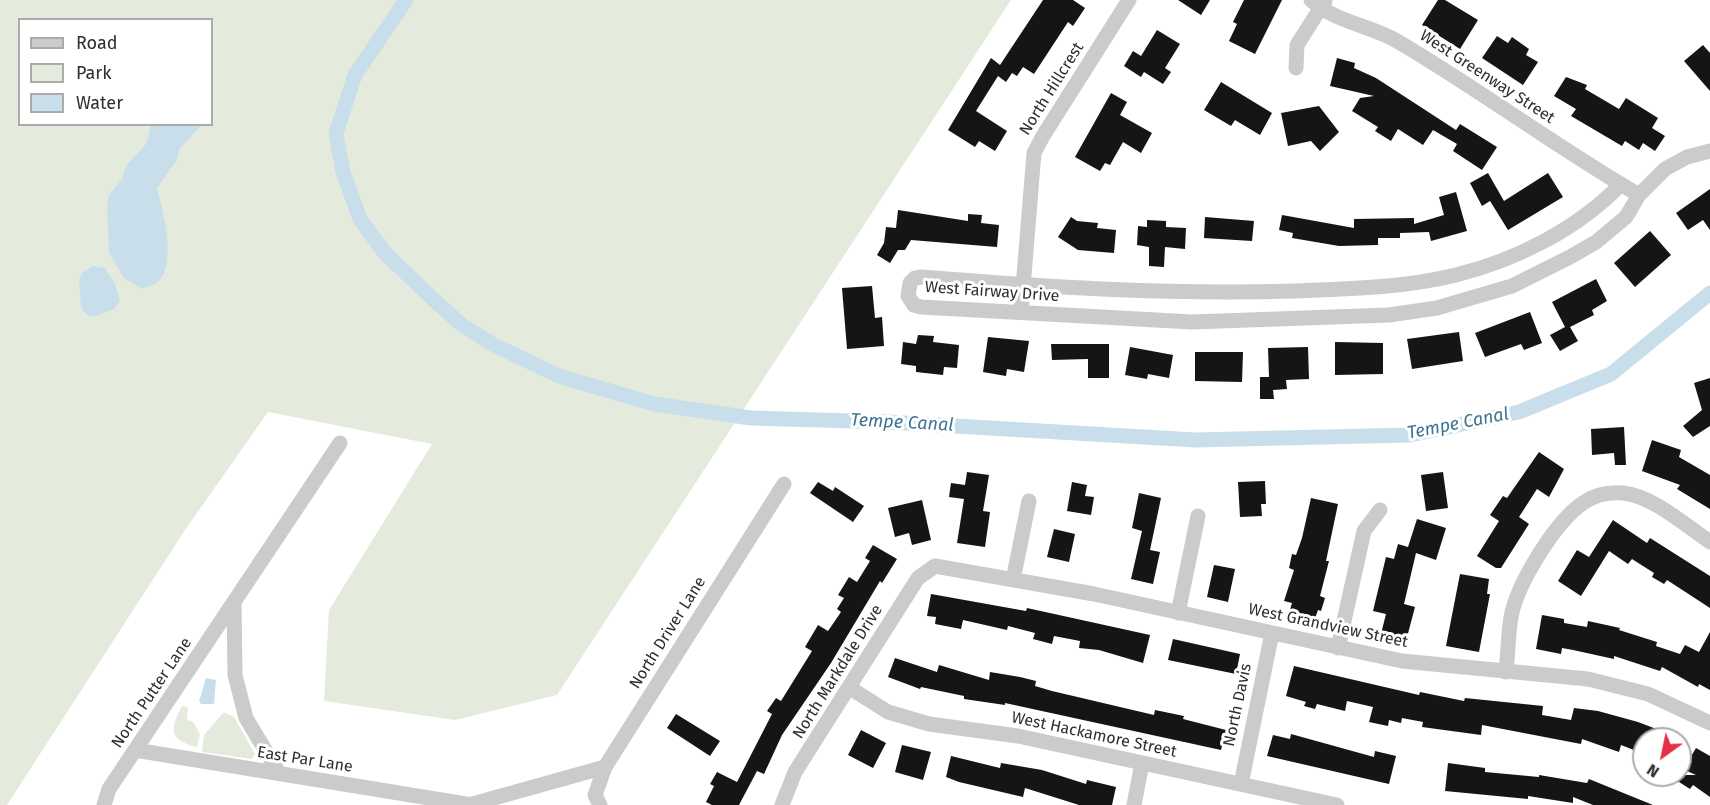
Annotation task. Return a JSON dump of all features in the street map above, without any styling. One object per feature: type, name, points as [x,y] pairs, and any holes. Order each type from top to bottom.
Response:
[{"type":"street","name":"North Hillcrest","points":[[1022,312],[1034,153],[1129,0]]},
{"type":"street","points":[[1296,68],[1297,45],[1319,3]]},
{"type":"street","name":"West Greenway Street","points":[[1319,3],[1395,40],[1639,195]]},
{"type":"street","name":"West Fairway Drive","points":[[1621,184],[1581,218],[1539,244],[1482,267],[1417,283],[1364,288],[1220,294],[1024,286],[922,277],[915,278],[907,290],[910,300],[921,307],[1192,322],[1389,315],[1437,308],[1512,286],[1570,257],[1596,242],[1626,217],[1639,195],[1665,169],[1687,158],[1710,152]]},
{"type":"street","name":"North Putter Lane","points":[[104,805],[109,789],[340,443]]},
{"type":"street","name":"North Driver Lane","points":[[600,805],[595,795],[605,767],[784,484]]},
{"type":"street","points":[[1506,672],[1511,616],[1521,588],[1569,514],[1585,501],[1602,494],[1624,493],[1649,502],[1710,542]]},
{"type":"street","points":[[1013,580],[1029,501]]},
{"type":"street","points":[[1338,648],[1364,531],[1380,510]]},
{"type":"street","points":[[1178,612],[1198,516]]},
{"type":"street","name":"West Grandview Street","points":[[934,566],[1178,612],[1338,648],[1444,667],[1588,680],[1648,694],[1710,723]]},
{"type":"street","name":"North Markdale Drive","points":[[782,805],[795,772],[918,578],[934,566]]},
{"type":"street","points":[[234,602],[235,675],[246,718],[279,774]]},
{"type":"street","name":"North Davis","points":[[1241,784],[1272,633]]},
{"type":"street","name":"West Hackamore Street","points":[[850,688],[888,712],[929,724],[1018,736],[1337,805]]},
{"type":"street","name":"East Par Lane","points":[[135,750],[470,805],[605,767]]},
{"type":"street","points":[[1134,805],[1142,763]]},
{"type":"green space","points":[[0,0],[1011,0],[557,695],[455,720],[324,701],[329,610],[432,444],[268,412],[185,530],[7,805],[0,805]]},
{"type":"green space","points":[[182,706],[188,707],[187,720],[193,722],[200,734],[197,747],[181,741],[174,732],[175,721]]},
{"type":"green space","points":[[224,712],[234,717],[255,754],[252,759],[202,752],[204,735]]},
{"type":"water","points":[[151,126],[201,126],[180,148],[177,160],[157,188],[167,236],[167,262],[159,281],[142,289],[124,278],[109,252],[107,207],[109,195],[122,179],[126,166],[146,144]]},
{"type":"water","points":[[93,266],[105,268],[115,284],[120,301],[114,309],[93,317],[87,315],[81,308],[79,279],[83,272]]},
{"type":"water","points":[[206,678],[216,680],[214,704],[201,704],[199,701]]},
{"type":"building","points":[[1043,0],[1073,0],[1085,8],[1073,26],[1068,22],[1034,74],[1023,67],[1017,76],[1012,73],[1006,82],[998,76],[976,111],[1007,131],[995,151],[979,141],[975,147],[948,130],[991,58],[1000,65]]},
{"type":"building","points":[[1178,0],[1210,0],[1201,15]]},
{"type":"building","points":[[1244,0],[1282,0],[1255,54],[1229,41],[1237,24],[1233,22]]},
{"type":"building","points":[[1438,0],[1445,0],[1478,20],[1460,49],[1422,25]]},
{"type":"building","points":[[1157,30],[1180,44],[1165,68],[1171,72],[1163,84],[1144,72],[1141,77],[1124,66],[1133,51],[1141,56]]},
{"type":"building","points":[[1497,36],[1508,43],[1512,37],[1529,49],[1526,55],[1538,62],[1523,85],[1482,58]]},
{"type":"building","points":[[1703,45],[1710,53],[1710,91],[1684,61]]},
{"type":"building","points":[[1337,58],[1355,63],[1354,68],[1376,78],[1456,130],[1460,124],[1497,147],[1482,170],[1453,151],[1457,144],[1433,130],[1423,145],[1398,129],[1391,141],[1375,131],[1378,127],[1352,111],[1360,98],[1374,96],[1330,86]]},
{"type":"building","points":[[1566,77],[1587,85],[1585,89],[1619,109],[1626,98],[1658,118],[1652,128],[1665,136],[1655,151],[1643,143],[1639,150],[1625,141],[1622,146],[1571,116],[1576,109],[1554,96]]},
{"type":"building","points":[[1221,82],[1272,113],[1260,135],[1235,120],[1231,126],[1204,110]]},
{"type":"building","points":[[1111,93],[1127,102],[1120,115],[1152,133],[1141,153],[1123,142],[1110,165],[1105,163],[1100,171],[1075,157]]},
{"type":"building","points":[[1319,106],[1339,132],[1320,151],[1311,141],[1288,146],[1281,113]]},
{"type":"building","points":[[1488,173],[1504,201],[1548,173],[1563,197],[1508,230],[1490,201],[1482,206],[1470,183]]},
{"type":"building","points":[[1710,189],[1710,230],[1703,220],[1688,230],[1676,213]]},
{"type":"building","points":[[1456,192],[1467,231],[1431,241],[1429,232],[1400,233],[1400,238],[1378,238],[1378,245],[1339,246],[1292,238],[1293,233],[1279,230],[1282,215],[1354,228],[1354,219],[1414,218],[1414,224],[1444,215],[1439,197]]},
{"type":"building","points":[[898,210],[968,221],[968,214],[982,215],[981,223],[999,225],[997,247],[911,240],[905,250],[898,250],[890,263],[877,255],[884,243],[886,227],[896,228]]},
{"type":"building","points":[[1071,217],[1077,221],[1098,223],[1097,228],[1116,230],[1114,253],[1078,250],[1058,237]]},
{"type":"building","points":[[1205,217],[1254,221],[1252,241],[1204,238]]},
{"type":"building","points":[[1147,220],[1166,221],[1166,227],[1186,228],[1185,249],[1165,247],[1164,267],[1149,266],[1149,247],[1137,245],[1138,226],[1147,227]]},
{"type":"building","points":[[1650,231],[1671,255],[1635,287],[1614,263]]},
{"type":"building","points":[[1596,279],[1607,301],[1592,310],[1594,315],[1570,327],[1578,341],[1560,351],[1550,335],[1565,327],[1552,302]]},
{"type":"building","points":[[872,286],[875,318],[882,317],[884,346],[847,349],[842,288]]},
{"type":"building","points":[[1530,312],[1542,343],[1524,350],[1521,344],[1485,357],[1475,333]]},
{"type":"building","points":[[1459,332],[1463,361],[1412,369],[1407,339]]},
{"type":"building","points":[[918,335],[934,336],[933,342],[959,345],[957,368],[944,367],[943,375],[916,372],[916,366],[901,364],[903,342],[916,344]]},
{"type":"building","points":[[988,337],[1029,341],[1024,372],[1007,369],[1006,376],[983,372]]},
{"type":"building","points":[[1335,342],[1383,343],[1383,374],[1335,375]]},
{"type":"building","points":[[1051,344],[1109,344],[1109,378],[1088,378],[1088,359],[1052,360]]},
{"type":"building","points":[[1130,347],[1173,355],[1169,378],[1148,374],[1147,379],[1125,375]]},
{"type":"building","points":[[1308,347],[1309,379],[1286,380],[1287,389],[1273,390],[1274,399],[1260,399],[1260,377],[1269,377],[1268,348]]},
{"type":"building","points":[[1195,352],[1243,352],[1242,382],[1195,381]]},
{"type":"building","points":[[1710,378],[1710,426],[1693,437],[1683,426],[1702,410],[1694,383]]},
{"type":"building","points":[[1624,427],[1626,465],[1615,465],[1614,453],[1592,455],[1591,429]]},
{"type":"building","points":[[1652,440],[1681,450],[1679,457],[1710,475],[1710,509],[1677,489],[1680,485],[1642,471]]},
{"type":"building","points":[[1539,452],[1564,469],[1549,497],[1537,489],[1519,517],[1529,524],[1501,568],[1496,568],[1477,556],[1499,521],[1490,515],[1503,496],[1507,498]]},
{"type":"building","points":[[967,472],[989,475],[983,511],[990,512],[985,547],[957,543],[964,499],[949,497],[951,483],[965,485]]},
{"type":"building","points":[[1443,472],[1448,508],[1426,511],[1421,475]]},
{"type":"building","points":[[1265,481],[1266,504],[1261,504],[1262,516],[1240,517],[1238,482]]},
{"type":"building","points":[[818,482],[833,491],[835,487],[864,506],[853,522],[810,493]]},
{"type":"building","points":[[1072,482],[1087,485],[1085,496],[1094,497],[1091,515],[1067,511]]},
{"type":"building","points":[[1139,493],[1161,498],[1150,550],[1160,552],[1153,584],[1131,579],[1142,531],[1132,528]]},
{"type":"building","points":[[1311,498],[1338,504],[1326,561],[1329,561],[1320,596],[1325,598],[1321,611],[1318,610],[1314,621],[1289,613],[1292,603],[1284,601],[1294,570],[1289,568],[1292,554],[1296,555],[1302,538]]},
{"type":"building","points":[[922,500],[931,540],[912,545],[909,533],[895,537],[888,508]]},
{"type":"building","points":[[1417,519],[1446,528],[1436,560],[1416,553],[1404,604],[1415,607],[1406,641],[1381,634],[1386,614],[1373,611],[1386,557],[1394,559],[1398,544],[1408,547]]},
{"type":"building","points":[[1613,520],[1647,543],[1650,538],[1710,576],[1710,608],[1667,580],[1664,584],[1652,577],[1654,573],[1632,559],[1628,564],[1609,551],[1581,596],[1558,581],[1577,550],[1589,557]]},
{"type":"building","points":[[1054,529],[1075,534],[1069,562],[1047,557]]},
{"type":"building","points":[[873,545],[897,559],[882,583],[880,581],[831,663],[782,735],[764,774],[757,771],[739,805],[712,805],[706,802],[714,786],[710,784],[717,772],[737,782],[772,714],[767,711],[776,698],[781,701],[812,651],[805,647],[818,625],[828,631],[841,612],[837,609],[844,598],[838,595],[849,577],[857,582],[870,561],[865,558]]},
{"type":"building","points":[[1214,565],[1235,569],[1228,602],[1207,597]]},
{"type":"building","points":[[1460,574],[1489,579],[1487,594],[1490,594],[1479,652],[1446,646]]},
{"type":"building","points":[[931,594],[1026,611],[1027,608],[1150,635],[1143,663],[1099,650],[1079,648],[1080,641],[1054,636],[1052,644],[1033,639],[1035,633],[1008,626],[1007,630],[963,620],[961,629],[935,624],[936,617],[927,616]]},
{"type":"building","points":[[1542,615],[1564,619],[1564,623],[1587,627],[1588,621],[1620,628],[1619,630],[1657,642],[1656,646],[1680,654],[1685,645],[1699,652],[1710,632],[1710,690],[1699,684],[1698,687],[1662,667],[1660,671],[1614,656],[1614,659],[1562,648],[1561,654],[1536,649]]},
{"type":"building","points":[[1173,639],[1240,654],[1236,674],[1168,660]]},
{"type":"building","points":[[895,658],[937,672],[939,665],[989,680],[990,672],[1020,677],[1036,681],[1035,686],[1052,691],[1154,715],[1155,710],[1184,716],[1183,719],[1226,730],[1221,750],[1005,703],[1005,705],[964,699],[964,696],[921,687],[920,689],[888,677]]},
{"type":"building","points":[[1294,666],[1419,695],[1420,692],[1464,701],[1465,698],[1543,706],[1542,715],[1571,720],[1574,708],[1598,711],[1651,727],[1632,727],[1632,749],[1621,745],[1619,752],[1582,739],[1581,744],[1482,725],[1481,735],[1422,727],[1423,722],[1402,718],[1401,723],[1389,720],[1388,726],[1369,722],[1373,707],[1347,701],[1345,711],[1317,704],[1315,709],[1304,706],[1306,702],[1286,696]]},
{"type":"building","points":[[676,714],[720,741],[710,756],[667,728]]},
{"type":"building","points":[[861,730],[886,743],[873,768],[848,755]]},
{"type":"building","points":[[1291,734],[1374,757],[1375,751],[1396,756],[1389,784],[1267,756],[1273,735],[1290,739]]},
{"type":"building","points":[[902,745],[931,752],[923,780],[895,772]]},
{"type":"building","points":[[1696,748],[1710,756],[1710,797],[1692,786],[1692,775],[1696,775],[1692,773],[1692,755]]},
{"type":"building","points":[[951,756],[1000,768],[1001,763],[1042,770],[1086,784],[1087,780],[1116,787],[1112,805],[1079,805],[1025,788],[1023,797],[959,782],[946,777]]},
{"type":"building","points":[[1448,763],[1485,768],[1485,772],[1539,777],[1539,775],[1587,783],[1589,779],[1653,805],[1593,805],[1573,797],[1573,803],[1528,796],[1528,799],[1445,791]]},
{"type":"waterway","name":"Tempe Canal","points":[[406,0],[355,75],[336,133],[343,172],[360,219],[384,252],[462,325],[494,345],[559,376],[654,404],[751,418],[887,422],[1195,440],[1410,435],[1519,412],[1611,374],[1710,293]]}]
